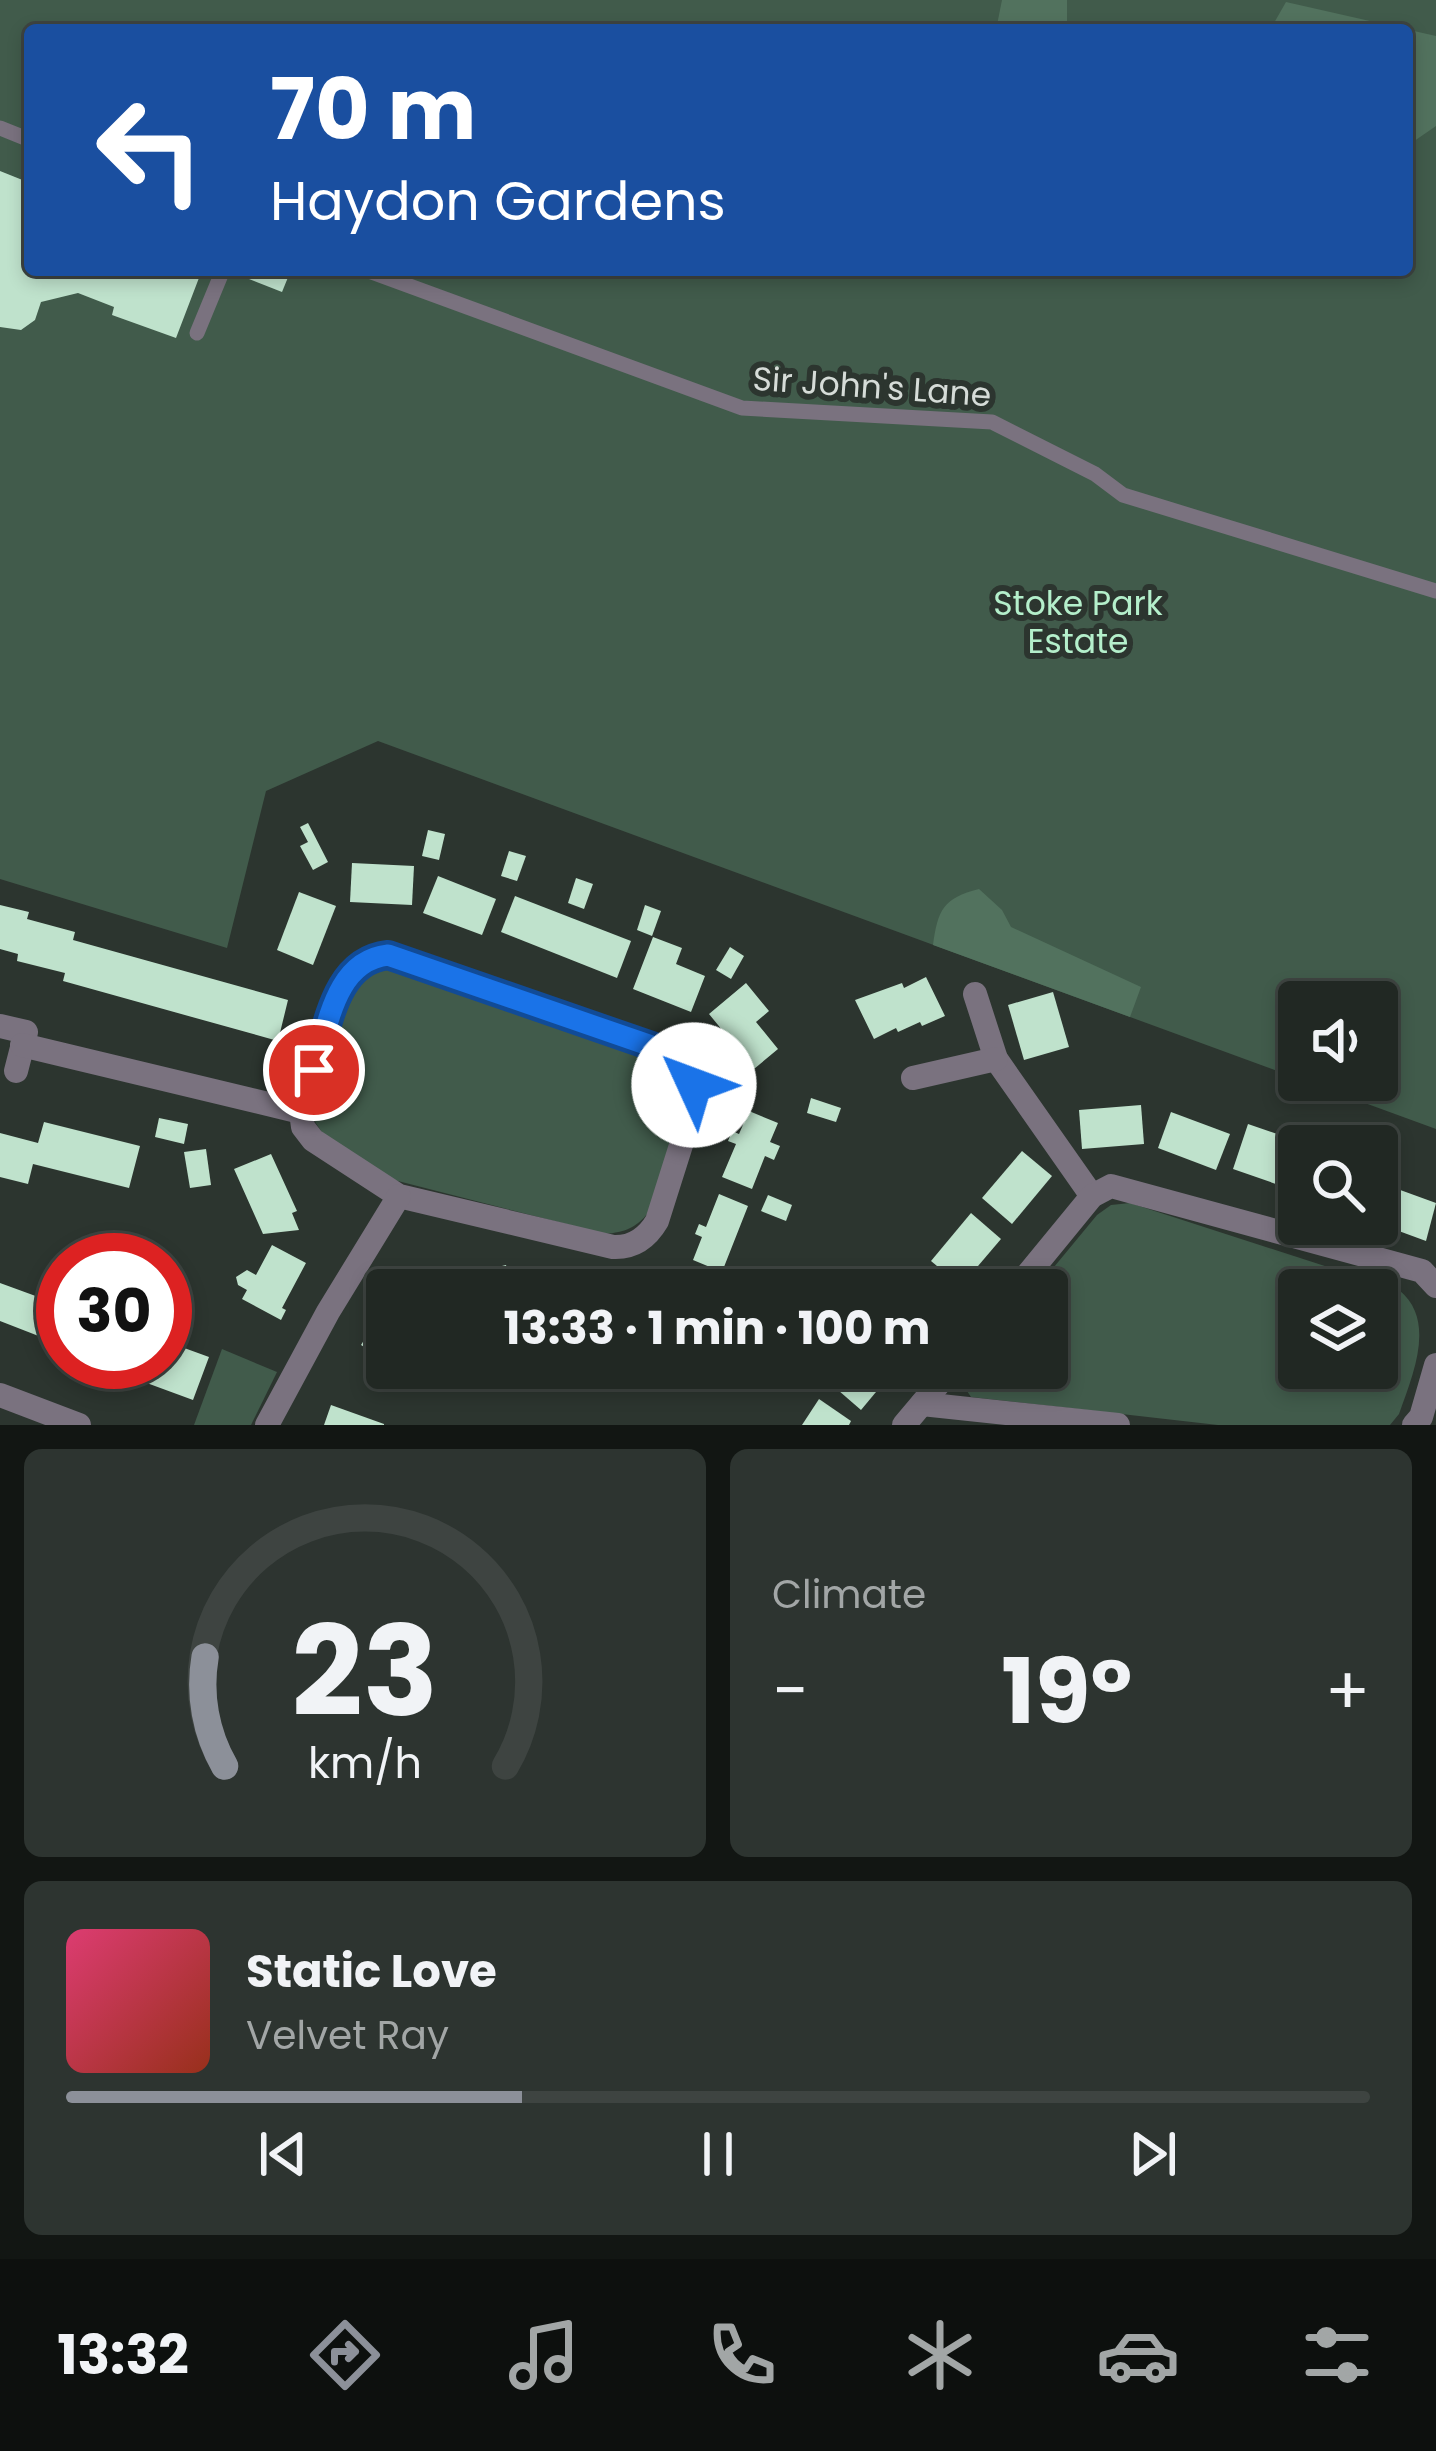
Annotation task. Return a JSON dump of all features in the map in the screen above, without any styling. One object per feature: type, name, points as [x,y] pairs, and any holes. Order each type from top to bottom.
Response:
[{"type":"street","points":[[388,955],[666,1051],[680,1060],[694,1085],[694,1101],[657,1221],[646,1236],[629,1246],[613,1247],[399,1196],[313,1140],[303,1127],[301,1112],[344,981],[361,964],[388,955]]},
{"type":"street","points":[[975,994],[996,1059],[1092,1196]]},
{"type":"street","points":[[0,1026],[26,1032],[16,1071]]},
{"type":"street","points":[[22,1045],[301,1112]]},
{"type":"street","points":[[913,1078],[996,1059]]},
{"type":"street","points":[[1032,1269],[1092,1196],[1111,1186],[1422,1271],[1436,1286]]},
{"type":"street","points":[[267,1425],[399,1196]]},
{"type":"street","points":[[1414,1425],[1421,1417],[1436,1365]]},
{"type":"street","points":[[904,1425],[934,1389]]},
{"type":"street","points":[[0,1395],[80,1425]]},
{"type":"street","points":[[922,1404],[1118,1425]]},
{"type":"lane","points":[[197,333],[221,276]]},
{"type":"lane","name":"Sir John's Lane","points":[[382,276],[742,408],[992,422],[1095,474],[1124,495],[1436,591]]},
{"type":"green space","name":"Stoke Park Estate","points":[[0,0],[1436,0],[1436,1129],[1359,1101],[1398,1101],[1398,981],[1278,981],[1278,1071],[378,741],[266,791],[227,948],[0,879]]},
{"type":"green space","points":[[1002,0],[1067,0],[1067,24],[997,24]]},
{"type":"green space","points":[[1286,2],[1383,24],[1273,24]]},
{"type":"green space","points":[[1413,31],[1436,36],[1436,126],[1413,142]]},
{"type":"green space","points":[[979,889],[1002,910],[1011,927],[1141,987],[1130,1017],[933,945],[944,907]]},
{"type":"green space","points":[[401,967],[670,1070],[680,1085],[683,1106],[649,1212],[630,1228],[605,1234],[394,1180],[323,1134],[312,1117],[312,1106],[354,990],[371,974]]},
{"type":"green space","points":[[1130,1203],[1334,1269],[1278,1269],[1278,1389],[1398,1389],[1399,1290],[1417,1316],[1419,1331],[1415,1364],[1399,1414],[1390,1425],[1218,1425],[971,1397],[966,1389],[1068,1389],[1068,1269],[1052,1269],[1111,1205]]},
{"type":"green space","points":[[222,1349],[277,1372],[251,1425],[194,1425]]},
{"type":"building","points":[[0,171],[24,181],[24,276],[200,276],[176,338],[112,315],[114,307],[78,293],[41,302],[35,320],[21,330],[0,327]]},
{"type":"building","points":[[250,276],[289,276],[282,292]]},
{"type":"building","points":[[308,823],[328,862],[313,870],[300,846],[308,842],[300,827]]},
{"type":"building","points":[[428,830],[445,834],[439,860],[422,856]]},
{"type":"building","points":[[509,851],[526,856],[517,881],[501,876]]},
{"type":"building","points":[[352,863],[414,866],[412,905],[350,902]]},
{"type":"building","points":[[438,876],[496,899],[482,935],[423,913]]},
{"type":"building","points":[[576,878],[593,884],[584,909],[568,903]]},
{"type":"building","points":[[299,892],[336,906],[313,965],[277,950]]},
{"type":"building","points":[[515,896],[631,941],[617,978],[501,932]]},
{"type":"building","points":[[0,905],[29,912],[27,919],[75,932],[73,940],[288,1000],[278,1041],[63,981],[65,973],[17,961],[18,954],[0,949]]},
{"type":"building","points":[[645,905],[661,911],[652,936],[637,930]]},
{"type":"building","points":[[653,937],[682,948],[676,964],[705,976],[691,1012],[633,989]]},
{"type":"building","points":[[730,947],[744,956],[731,979],[716,970]]},
{"type":"building","points":[[926,977],[945,1016],[898,1032],[896,1028],[874,1039],[855,1000],[902,983],[904,988]]},
{"type":"building","points":[[746,983],[769,1011],[756,1022],[778,1049],[754,1069],[709,1014]]},
{"type":"building","points":[[1053,992],[1069,1047],[1024,1060],[1008,1005]]},
{"type":"building","points":[[811,1098],[841,1108],[836,1122],[807,1113]]},
{"type":"building","points":[[1141,1105],[1144,1144],[1082,1149],[1079,1110]]},
{"type":"building","points":[[749,1111],[778,1123],[770,1142],[780,1146],[774,1160],[765,1156],[752,1189],[722,1177],[736,1144],[728,1141],[732,1131],[739,1134]]},
{"type":"building","points":[[1171,1112],[1230,1134],[1216,1170],[1158,1148]]},
{"type":"building","points":[[159,1118],[188,1124],[184,1144],[155,1137]]},
{"type":"building","points":[[44,1122],[140,1146],[129,1188],[33,1164],[28,1184],[0,1177],[0,1133],[38,1143]]},
{"type":"building","points":[[1248,1124],[1278,1134],[1278,1185],[1233,1169]]},
{"type":"building","points":[[206,1149],[211,1185],[190,1188],[184,1152]]},
{"type":"building","points":[[1022,1151],[1052,1176],[1012,1224],[982,1198]]},
{"type":"building","points":[[271,1154],[297,1211],[292,1213],[299,1230],[263,1234],[234,1169]]},
{"type":"building","points":[[1398,1189],[1436,1203],[1426,1241],[1398,1231]]},
{"type":"building","points":[[719,1194],[748,1206],[723,1269],[693,1260],[702,1237],[695,1234],[699,1224],[706,1227]]},
{"type":"building","points":[[768,1195],[792,1205],[786,1221],[761,1211]]},
{"type":"building","points":[[971,1213],[1001,1239],[975,1269],[941,1269],[931,1261]]},
{"type":"building","points":[[272,1245],[306,1263],[282,1308],[286,1310],[281,1320],[242,1299],[247,1290],[238,1285],[236,1277],[247,1270],[256,1275]]},
{"type":"building","points":[[0,1283],[36,1296],[36,1335],[0,1321]]},
{"type":"building","points":[[192,1351],[209,1357],[193,1400],[163,1389],[192,1389]]},
{"type":"building","points":[[837,1389],[878,1389],[861,1410]]},
{"type":"building","points":[[819,1399],[851,1421],[849,1425],[802,1425]]},
{"type":"building","points":[[331,1405],[384,1424],[384,1425],[324,1425]]},
{"type":"route","points":[[314,1070],[344,981],[361,964],[388,955],[666,1051],[680,1060],[694,1085]]}]
